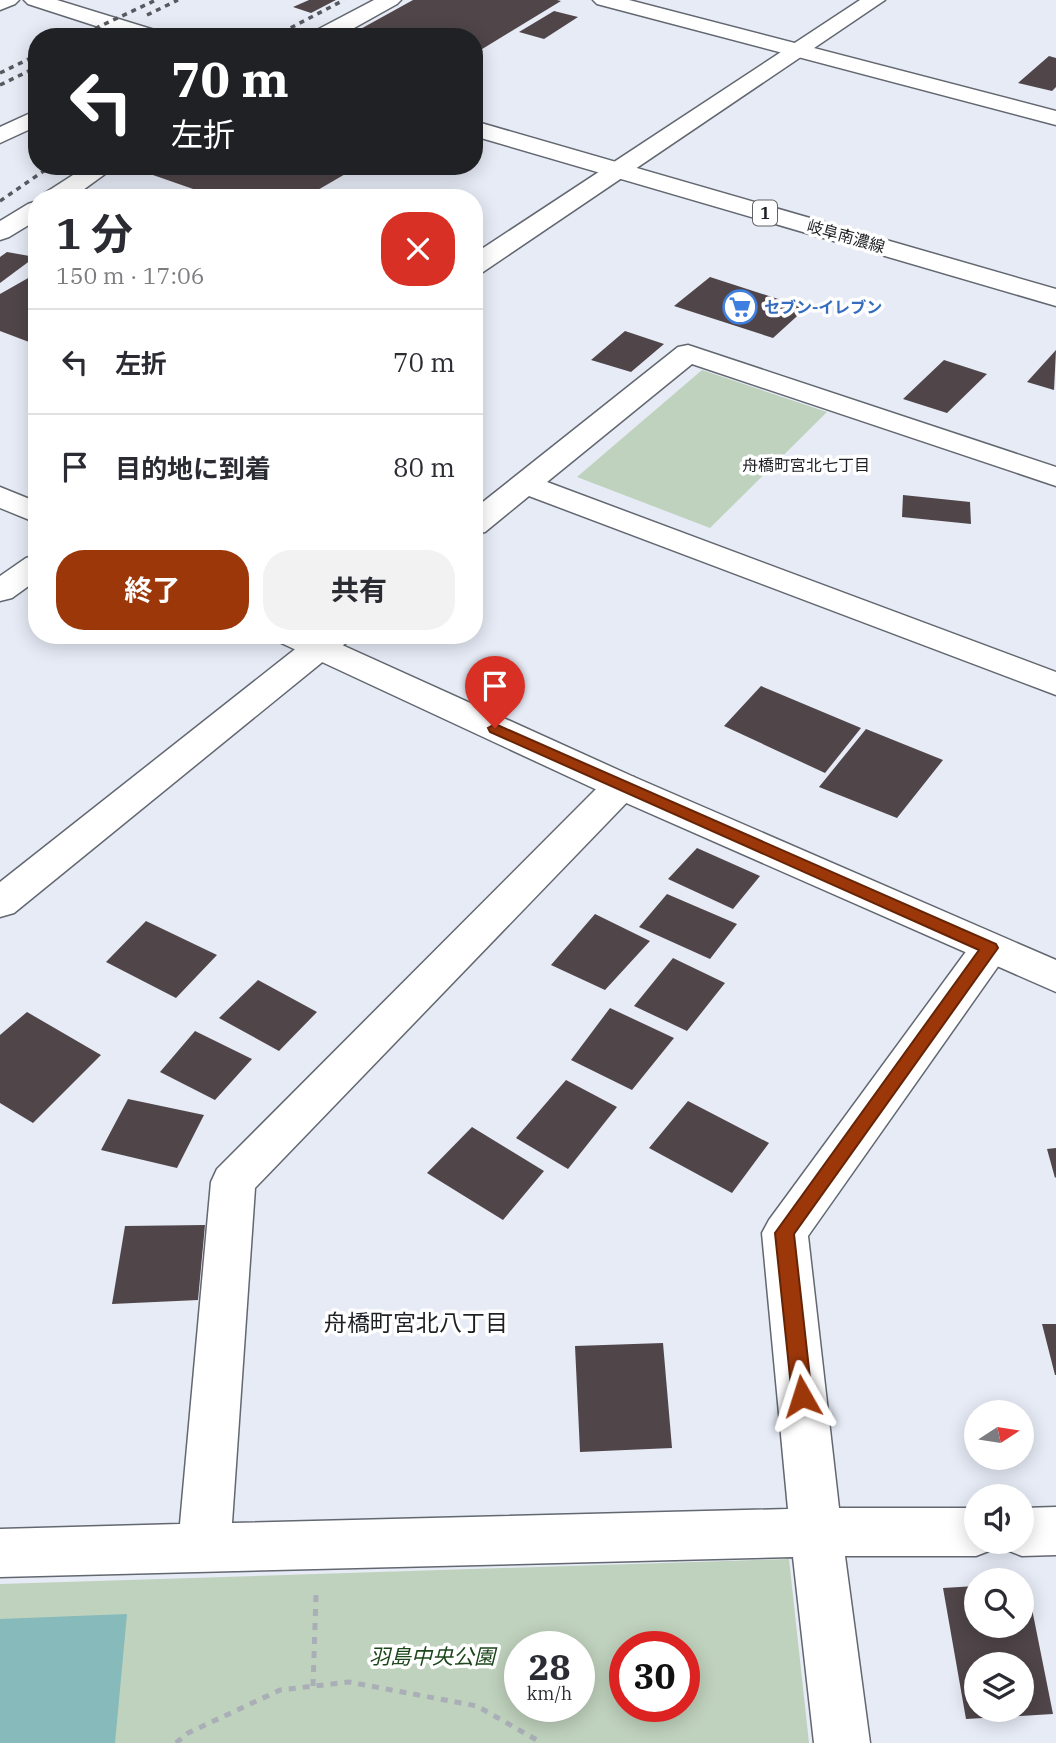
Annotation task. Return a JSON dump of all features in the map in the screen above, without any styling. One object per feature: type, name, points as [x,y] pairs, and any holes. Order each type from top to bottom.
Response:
[{"type":"street","points":[[0,4],[8,0]]},
{"type":"street","points":[[35,0],[124,28]]},
{"type":"street","points":[[338,28],[390,0]]},
{"type":"street","points":[[604,0],[1056,118]]},
{"type":"street","points":[[483,259],[874,0]]},
{"type":"street","name":"岐阜南濃線","points":[[483,131],[1056,298]]},
{"type":"street","points":[[68,189],[90,175]]},
{"type":"street","points":[[0,232],[28,215]]},
{"type":"street","points":[[483,517],[688,353],[1056,477]]},
{"type":"street","points":[[525,484],[1056,684]]},
{"type":"street","points":[[0,496],[28,510]]},
{"type":"street","points":[[0,591],[28,571]]},
{"type":"street","points":[[0,903],[310,644]]},
{"type":"street","points":[[323,644],[621,786],[1056,977]]},
{"type":"street","points":[[204,1547],[233,1182],[621,786]]},
{"type":"street","points":[[842,1743],[816,1532],[785,1233],[990,948]]},
{"type":"street","points":[[1034,1532],[1056,1531]]},
{"type":"street","points":[[0,1553],[816,1532],[964,1532]]},
{"type":"path","points":[[313,1686],[316,1591]]},
{"type":"path","points":[[176,1743],[188,1732],[280,1690],[349,1682],[477,1706],[542,1743]]},
{"type":"green space","points":[[702,370],[827,412],[710,528],[577,477]]},
{"type":"green space","name":"羽島中央公園","points":[[789,1559],[809,1743],[0,1743],[0,1584]]},
{"type":"shaded area","points":[[127,1614],[115,1743],[0,1743],[0,1619]]},
{"type":"building","points":[[309,0],[336,0],[311,13],[293,7]]},
{"type":"building","points":[[413,0],[561,1],[483,49],[483,28],[362,28]]},
{"type":"building","points":[[554,11],[578,17],[544,39],[519,32]]},
{"type":"building","points":[[1049,56],[1056,58],[1056,87],[1052,91],[1018,83]]},
{"type":"building","points":[[153,175],[344,175],[319,189],[193,189]]},
{"type":"building","points":[[7,252],[28,256],[28,262],[0,283],[0,257]]},
{"type":"building","name":"セブン-イレブン","points":[[710,277],[806,308],[773,338],[674,306]]},
{"type":"building","points":[[28,278],[28,342],[0,331],[0,294]]},
{"type":"building","points":[[625,331],[664,344],[631,372],[591,360]]},
{"type":"building","points":[[1056,350],[1054,390],[1027,382]]},
{"type":"building","points":[[944,360],[987,374],[947,413],[903,399]]},
{"type":"building","points":[[903,495],[970,502],[971,524],[902,517]]},
{"type":"building","points":[[761,686],[861,728],[825,773],[724,726]]},
{"type":"building","points":[[866,729],[943,760],[897,818],[819,787]]},
{"type":"building","points":[[697,848],[760,876],[733,909],[668,879]]},
{"type":"building","points":[[667,894],[737,924],[710,959],[639,927]]},
{"type":"building","points":[[595,914],[650,941],[605,990],[551,965]]},
{"type":"building","points":[[146,921],[217,955],[176,998],[106,962]]},
{"type":"building","points":[[673,958],[725,983],[687,1031],[634,1006]]},
{"type":"building","points":[[258,980],[317,1012],[279,1051],[219,1018]]},
{"type":"building","points":[[610,1008],[674,1038],[632,1090],[571,1060]]},
{"type":"building","points":[[27,1012],[101,1055],[33,1123],[0,1103],[0,1035]]},
{"type":"building","points":[[195,1031],[252,1059],[215,1100],[160,1072]]},
{"type":"building","points":[[566,1080],[617,1107],[568,1169],[516,1138]]},
{"type":"building","points":[[128,1099],[204,1115],[177,1168],[101,1150]]},
{"type":"building","points":[[688,1101],[769,1143],[732,1193],[649,1148]]},
{"type":"building","points":[[472,1127],[544,1171],[503,1220],[427,1173]]},
{"type":"building","points":[[1056,1148],[1056,1177],[1055,1178],[1047,1149]]},
{"type":"building","points":[[205,1225],[198,1300],[112,1304],[125,1226]]},
{"type":"building","points":[[1042,1324],[1056,1324],[1056,1375],[1055,1375]]},
{"type":"building","points":[[663,1343],[672,1448],[580,1452],[575,1346]]},
{"type":"building","points":[[964,1587],[964,1638],[1034,1638],[1034,1619],[1053,1714],[1034,1715],[1034,1652],[964,1652],[964,1708],[943,1588]]},
{"type":"railway","points":[[96,28],[156,0]]},
{"type":"railway","points":[[147,15],[178,0]]},
{"type":"railway","points":[[290,28],[344,0]]},
{"type":"railway","points":[[0,73],[28,59]]},
{"type":"railway","points":[[0,85],[28,71]]},
{"type":"railway","points":[[0,201],[38,175]]},
{"type":"place","name":"セブン-イレブン","points":[[740,307]]},
{"type":"district","name":"舟橋町宮北七丁目","points":[[806,465]]},
{"type":"district","name":"舟橋町宮北八丁目","points":[[416,1323]]},
{"type":"route","points":[[495,728],[990,948],[785,1233],[802,1396]]}]
